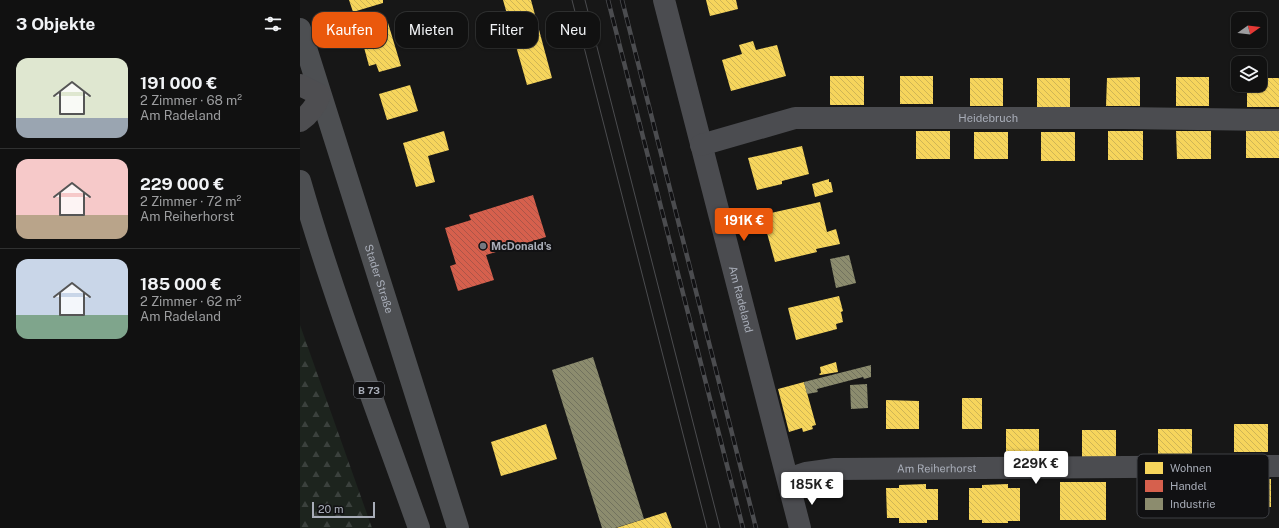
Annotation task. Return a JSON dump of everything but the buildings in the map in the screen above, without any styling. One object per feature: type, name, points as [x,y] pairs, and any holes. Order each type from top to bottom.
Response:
[{"type":"highway","points":[[300,85],[320,95],[314,108],[300,120]]},
{"type":"main road","name":"Stader Straße","points":[[300,29],[458,528]]},
{"type":"main road","name":"B 73","points":[[300,181],[321,252],[419,528]]},
{"type":"street","name":"Am Radeland","points":[[664,0],[800,528]]},
{"type":"street","name":"Heidebruch","points":[[701,145],[796,118],[1122,118],[1279,120]]},
{"type":"street","name":"Am Reiherhorst","points":[[1269,466],[1279,466]]},
{"type":"street","name":"Am Reiherhorst","points":[[788,479],[806,473],[835,469],[1137,467]]},
{"type":"green space","points":[[300,325],[372,528],[300,528]]},
{"type":"tram line","points":[[572,0],[707,528]]},
{"type":"tram line","points":[[585,0],[720,528]]},
{"type":"railway","points":[[608,0],[743,528]]},
{"type":"railway","points":[[622,0],[756,528]]},
{"type":"place","name":"McDonald's","points":[[483,246]]}]
